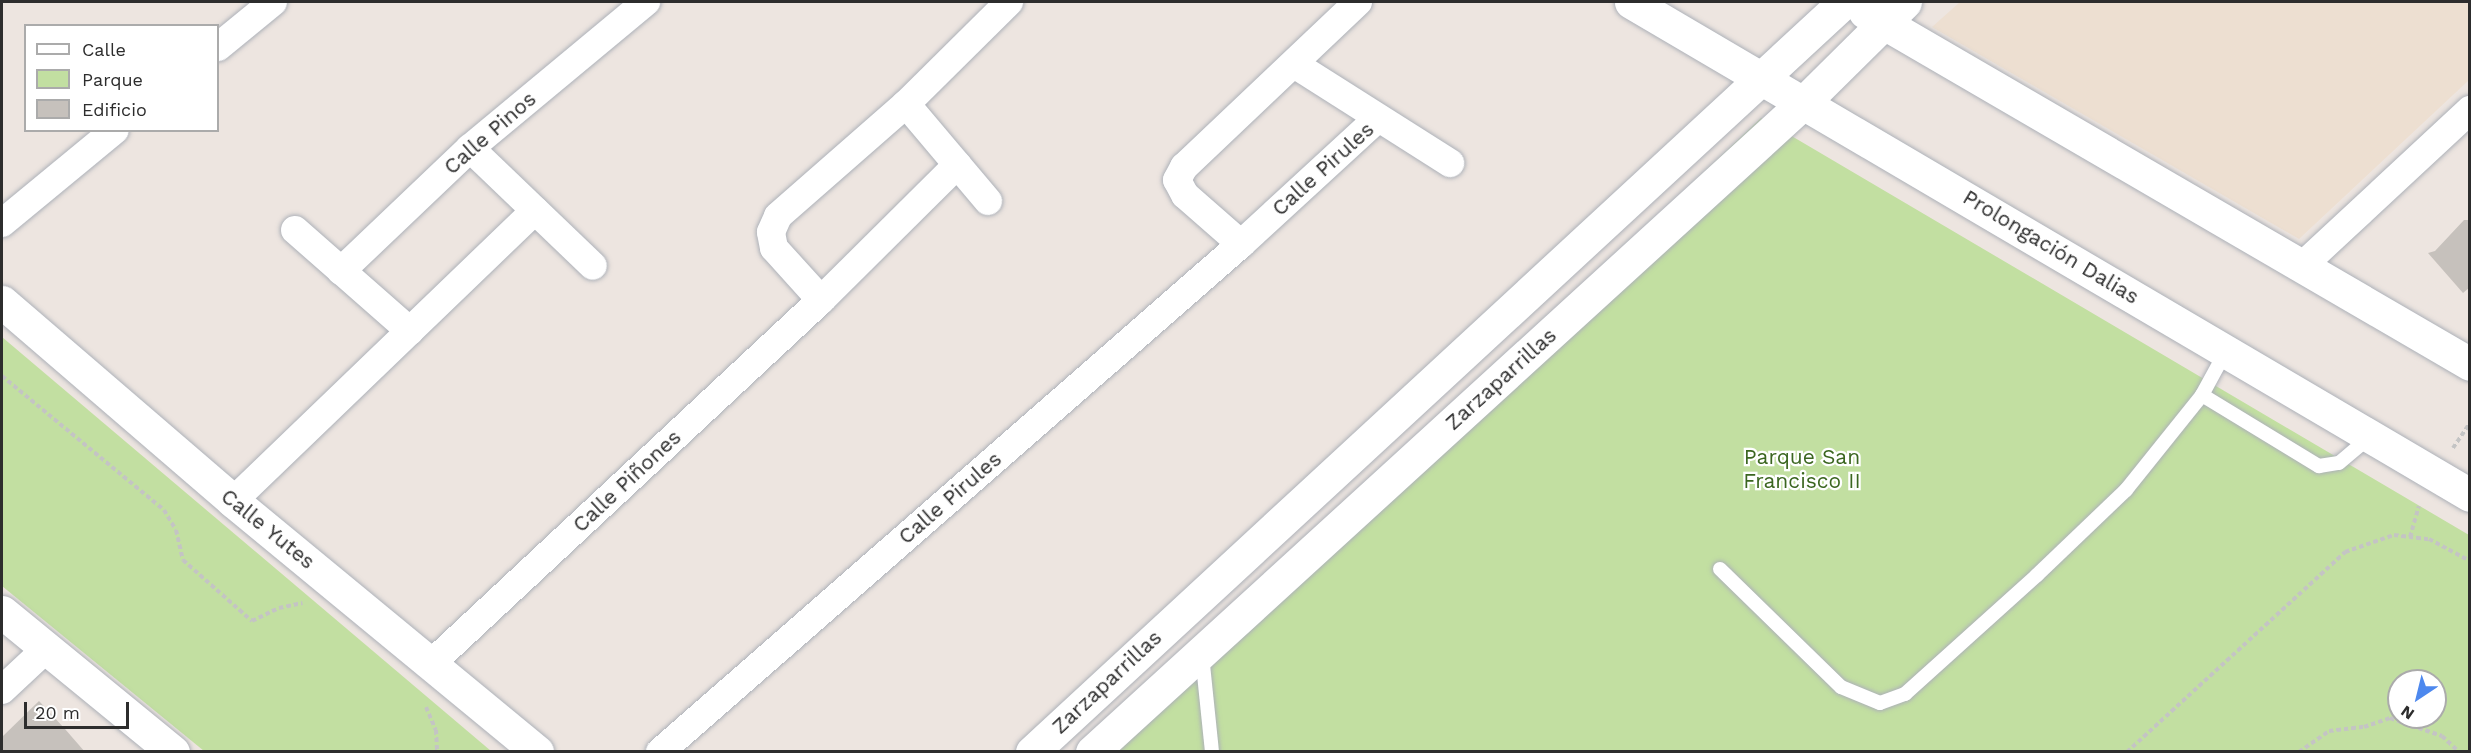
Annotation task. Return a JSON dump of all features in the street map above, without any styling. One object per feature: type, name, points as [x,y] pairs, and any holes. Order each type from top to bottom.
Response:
[{"type":"main road","name":"Prolongación Dalias","points":[[1630,2],[1760,76],[2469,495]]},
{"type":"main road","name":"Zarzaparrillas","points":[[1032,752],[1760,76],[1846,2]]},
{"type":"main road","points":[[1846,2],[1894,12],[2301,267],[2469,364]]},
{"type":"main road","name":"Zarzaparrillas","points":[[1092,752],[1118,739],[1202,651],[1804,102],[1894,12]]},
{"type":"main road","name":"Calle Yutes","points":[[2,302],[233,501],[433,662],[537,752]]},
{"type":"main road","points":[[2,612],[172,752]]},
{"type":"street","points":[[219,46],[273,2]]},
{"type":"street","name":"Calle Pinos","points":[[342,271],[470,148],[646,2]]},
{"type":"street","points":[[821,300],[774,248],[771,231],[778,216],[906,104],[1009,2]]},
{"type":"street","points":[[1241,244],[1185,195],[1177,180],[1184,167],[1358,2]]},
{"type":"street","name":"Calle Pirules","points":[[1294,64],[1450,163]]},
{"type":"street","points":[[906,104],[988,201]]},
{"type":"street","points":[[2301,267],[2469,110]]},
{"type":"street","name":"Calle Pirules","points":[[660,752],[1241,244],[1378,118]]},
{"type":"street","points":[[2,223],[113,132]]},
{"type":"street","points":[[470,148],[593,266]]},
{"type":"street","name":"Calle Piñones","points":[[433,662],[821,300],[957,165]]},
{"type":"street","points":[[233,501],[535,210]]},
{"type":"street","points":[[295,230],[410,332]]},
{"type":"street","points":[[2,690],[46,649]]},
{"type":"lane","points":[[1720,568],[1841,687],[1880,703],[1905,694],[2053,560],[2126,490],[2202,395],[2226,351]]},
{"type":"lane","points":[[2202,395],[2319,466],[2339,463],[2371,436]]},
{"type":"lane","points":[[1202,651],[1212,752]]},
{"type":"path","points":[[2,376],[164,510],[176,530],[183,560],[252,621],[279,608],[303,603],[312,610]]},
{"type":"path","points":[[2127,752],[2345,552],[2394,535],[2429,539],[2469,561]]},
{"type":"path","points":[[422,697],[436,730],[437,752]]},
{"type":"path","points":[[2299,752],[2329,731],[2364,727],[2390,718],[2442,736],[2459,752]]},
{"type":"shaded area","points":[[1960,2],[2469,2],[2469,80],[2299,239],[1932,27]]},
{"type":"green space","name":"Parque San Francisco II","points":[[1761,118],[2469,535],[2469,751],[1093,752]]},
{"type":"green space","points":[[2,337],[491,751],[204,751],[2,586]]},
{"type":"building","points":[[2464,220],[2470,220],[2470,287],[2463,293],[2428,253],[2435,251]]},
{"type":"building","points":[[39,701],[85,752],[2,752],[2,737]]}]
